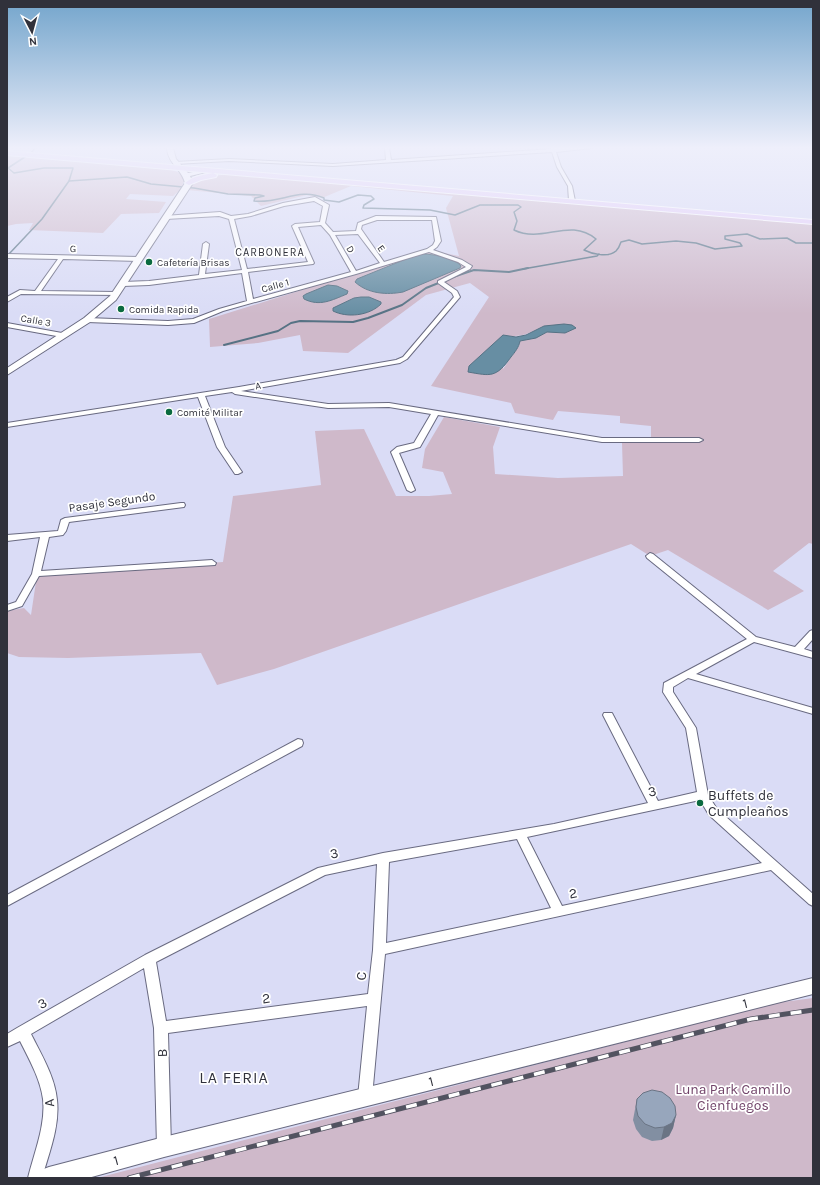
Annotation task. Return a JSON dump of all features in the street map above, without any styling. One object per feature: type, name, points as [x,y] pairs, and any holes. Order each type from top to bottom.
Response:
[{"type":"main road","points":[[7,372],[87,320],[116,294],[124,284],[175,203]]},
{"type":"main road","points":[[598,203],[813,222]]},
{"type":"main road","name":"1","points":[[49,1178],[164,1147],[813,986]]},
{"type":"street","points":[[166,217],[220,214],[231,218],[249,215],[292,203]]},
{"type":"street","points":[[124,284],[149,283],[311,263],[295,226],[322,223],[326,205],[323,203]]},
{"type":"street","points":[[231,218],[245,271],[250,302]]},
{"type":"street","points":[[332,234],[360,232],[358,229],[360,224],[376,218],[434,218],[438,241],[435,246],[429,250]]},
{"type":"street","name":"D","points":[[322,223],[332,234],[354,273]]},
{"type":"street","name":"E","points":[[360,232],[383,264]]},
{"type":"street","points":[[202,277],[206,244]]},
{"type":"street","name":"Calle 1","points":[[87,320],[182,323],[194,321],[221,310],[354,273],[429,250]]},
{"type":"street","name":"A","points":[[7,425],[226,391],[403,360],[457,297],[455,292],[440,282],[468,268],[468,266],[460,260],[429,250]]},
{"type":"street","name":"G","points":[[7,256],[139,259]]},
{"type":"street","points":[[37,292],[62,257]]},
{"type":"street","points":[[7,300],[20,292],[116,294]]},
{"type":"street","name":"Calle 3","points":[[7,325],[62,335]]},
{"type":"street","points":[[226,391],[328,406],[389,405],[602,440],[699,440]]},
{"type":"street","points":[[201,395],[221,447],[238,472]]},
{"type":"street","points":[[411,490],[395,452],[417,445],[436,412]]},
{"type":"street","name":"Pasaje Segundo","points":[[7,538],[60,533],[65,520],[181,505]]},
{"type":"street","points":[[7,608],[19,604],[36,574],[45,535]]},
{"type":"street","points":[[650,556],[753,640],[813,654]]},
{"type":"street","points":[[36,574],[212,563]]},
{"type":"street","points":[[798,650],[813,633]]},
{"type":"street","points":[[753,640],[668,685],[668,692],[691,728],[703,796],[713,812],[813,901]]},
{"type":"street","points":[[686,675],[813,711]]},
{"type":"street","points":[[608,715],[655,806]]},
{"type":"street","points":[[7,901],[298,743]]},
{"type":"street","name":"3","points":[[7,1041],[149,959],[322,871],[383,858],[520,834],[703,796]]},
{"type":"street","points":[[520,834],[558,912]]},
{"type":"street","name":"C","points":[[365,1097],[379,950],[383,858]]},
{"type":"street","name":"2","points":[[379,950],[773,865]]},
{"type":"street","name":"B","points":[[149,959],[161,1028],[164,1147]]},
{"type":"street","name":"2","points":[[161,1028],[375,999]]},
{"type":"street","name":"A","points":[[22,1032],[39,1064],[51,1108],[47,1134],[35,1178]]},
{"type":"green space","points":[[7,203],[165,203],[159,213],[121,214],[103,233],[29,230],[33,223],[7,226]]},
{"type":"green space","points":[[258,203],[272,203],[261,206]]},
{"type":"green space","points":[[449,203],[572,203],[813,224],[813,544],[809,543],[773,571],[804,591],[768,610],[668,550],[650,556],[631,544],[274,669],[217,685],[201,653],[68,658],[19,657],[7,653],[7,611],[24,608],[31,615],[37,575],[223,562],[233,496],[321,485],[315,431],[364,429],[396,496],[452,494],[443,472],[422,468],[425,449],[444,417],[500,427],[493,447],[495,474],[558,478],[623,476],[622,443],[651,440],[651,426],[620,423],[620,416],[558,411],[553,420],[515,413],[511,403],[431,386],[489,297],[470,283],[426,295],[348,353],[303,351],[300,335],[258,343],[210,347],[209,319],[429,250],[459,256],[446,208]],"holes":[[[429,254],[403,292],[386,294],[416,255]],[[544,326],[565,333],[547,332],[536,338],[520,341],[519,346],[503,369],[503,335],[520,336]]]},
{"type":"green space","name":"Luna Park Camillo Cienfuegos","points":[[813,998],[813,1178],[97,1178],[776,1003]]},
{"type":"water","points":[[423,254],[449,259],[461,266],[460,268],[403,292],[378,293],[366,289],[355,282],[357,279],[416,255]]},
{"type":"water","points":[[328,285],[337,286],[348,291],[347,294],[321,303],[304,299],[303,296],[306,294]]},
{"type":"water","points":[[369,297],[381,302],[381,304],[370,311],[358,315],[345,315],[333,311],[333,308],[354,298]]},
{"type":"water","points":[[564,324],[572,325],[576,328],[565,333],[547,332],[536,338],[520,341],[518,347],[506,364],[497,372],[488,375],[468,372],[469,366],[503,335],[516,337],[526,335],[544,326]]},
{"type":"building","points":[[652,1090],[662,1092],[670,1098],[675,1106],[676,1115],[672,1123],[664,1127],[655,1128],[645,1124],[638,1116],[636,1107],[637,1099],[643,1093]]},
{"type":"waterway","points":[[9,254],[42,219],[53,203]]},
{"type":"waterway","name":"CARBONERA","points":[[367,203],[363,208],[430,210],[455,215],[480,205],[518,205],[521,207],[514,212],[517,221],[514,230],[525,234],[576,230],[586,233],[596,239],[584,250],[598,255]]},
{"type":"waterway","name":"CARBONERA","points":[[598,255],[613,253],[617,250],[621,242],[629,240],[642,244],[676,241],[696,243],[715,249],[742,246],[740,243],[725,239],[725,236],[747,234],[760,239],[787,238],[796,243],[813,243]]},
{"type":"waterway","points":[[525,269],[598,255]]},
{"type":"waterway","points":[[453,277],[474,270],[509,272],[525,269]]},
{"type":"waterway","points":[[224,345],[278,331],[291,323],[300,321],[353,322],[368,318],[402,305],[426,288],[441,282]]},
{"type":"railway","points":[[129,1178],[751,1019],[813,1010]]},
{"type":"place","name":"Cafetería Brisas","points":[[149,262]]},
{"type":"place","name":"Comida Rapida","points":[[121,309]]},
{"type":"place","name":"Comité Militar","points":[[169,412]]},
{"type":"place","name":"Buffets de Cumpleaños","points":[[700,803]]},
{"type":"district","name":"CARBONERA","points":[[270,252]]},
{"type":"district","name":"LA FERIA","points":[[234,1077]]}]
